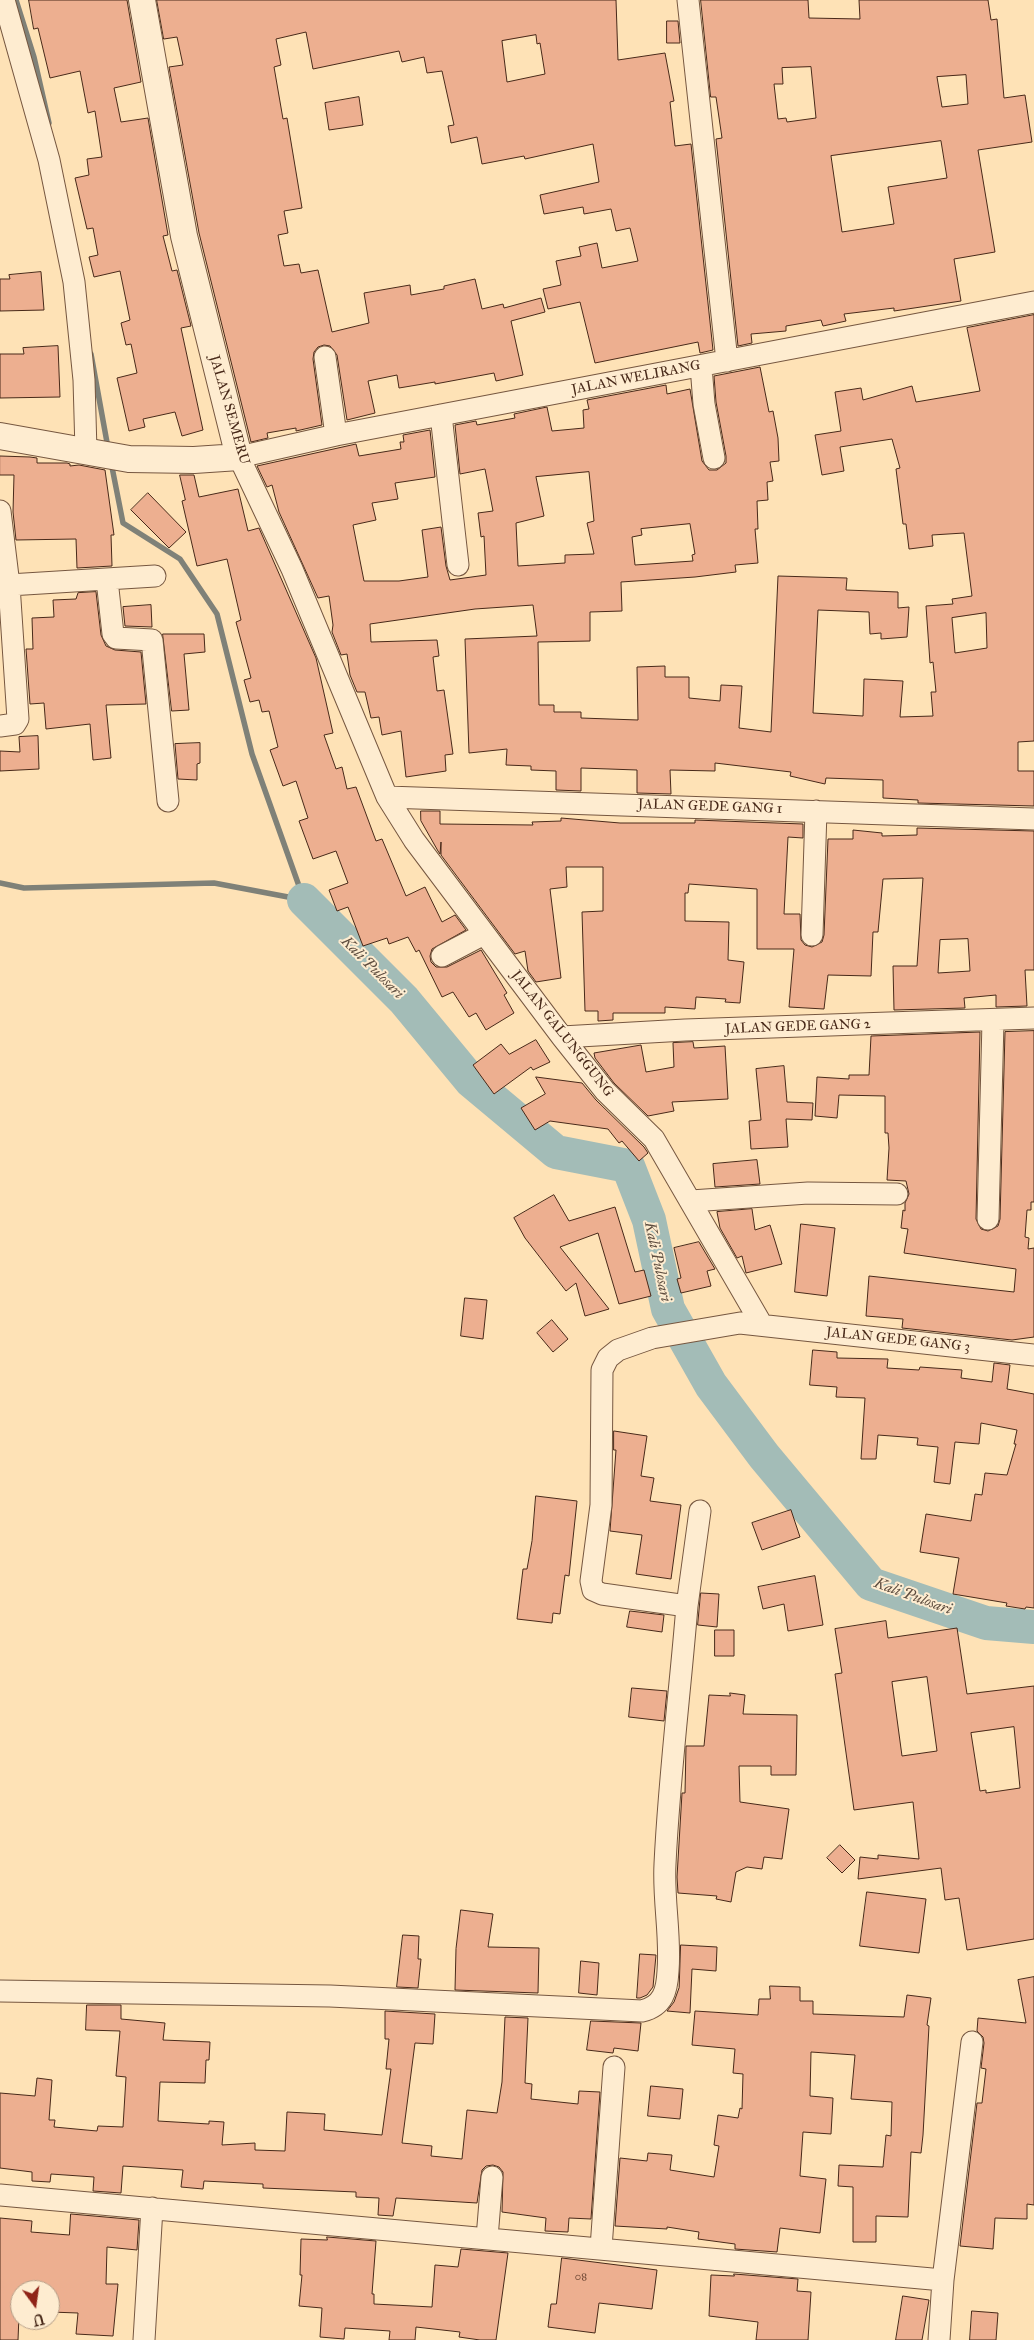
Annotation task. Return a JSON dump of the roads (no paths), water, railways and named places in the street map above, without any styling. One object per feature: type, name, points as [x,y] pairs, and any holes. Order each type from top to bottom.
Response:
[{"type":"street","points":[[4,0],[49,160],[74,282],[91,452]]},
{"type":"street","name":"JALAN SEMERU","points":[[142,0],[184,236],[240,457],[292,569],[387,797]]},
{"type":"street","points":[[688,0],[727,361]]},
{"type":"street","name":"JALAN WELIRANG","points":[[240,457],[336,435],[1034,302]]},
{"type":"street","points":[[325,357],[336,435]]},
{"type":"street","points":[[701,366],[704,404],[714,458]]},
{"type":"street","points":[[441,415],[458,565]]},
{"type":"street","points":[[0,436],[128,459],[194,460],[240,457]]},
{"type":"street","points":[[0,511],[9,585],[18,718],[15,724],[0,726]]},
{"type":"street","points":[[9,585],[155,576]]},
{"type":"street","points":[[107,580],[113,634],[116,638],[152,640],[168,801]]},
{"type":"street","name":"JALAN GEDE GANG 1","points":[[387,797],[1034,820]]},
{"type":"street","name":"JALAN GALUNGGUNG","points":[[387,797],[414,840],[562,1037],[605,1091],[654,1139],[762,1324]]},
{"type":"street","points":[[812,935],[816,811]]},
{"type":"street","points":[[442,956],[484,934]]},
{"type":"street","name":"JALAN GEDE GANG 2","points":[[562,1037],[694,1030],[993,1021],[1034,1018]]},
{"type":"street","points":[[988,1219],[993,1021]]},
{"type":"street","points":[[691,1201],[808,1193],[897,1194]]},
{"type":"street","name":"JALAN GEDE GANG 3","points":[[687,1606],[602,1594],[593,1590],[591,1581],[601,1504],[602,1370],[613,1354],[652,1338],[740,1323],[1034,1355]]},
{"type":"street","points":[[0,1991],[330,1996],[548,2008],[642,2011],[654,2008],[659,2004],[663,1995],[668,1972],[665,1866],[687,1606],[700,1511]]},
{"type":"street","points":[[938,2340],[972,2042]]},
{"type":"street","points":[[601,2248],[614,2067]]},
{"type":"street","points":[[486,2238],[492,2177]]},
{"type":"street","points":[[0,2195],[944,2280]]},
{"type":"street","points":[[144,2340],[152,2208]]},
{"type":"waterway","points":[[16,0],[34,57],[49,123]]},
{"type":"waterway","points":[[91,354],[108,448]]},
{"type":"waterway","points":[[111,462],[123,523],[180,559],[217,614],[252,754],[304,900]]},
{"type":"waterway","points":[[0,883],[24,888],[214,883],[304,900]]},
{"type":"waterway","name":"Kali Pulosari","points":[[304,900],[404,1000],[471,1081],[556,1152],[628,1166],[649,1220],[668,1309],[711,1385],[764,1456],[871,1584],[986,1623],[1034,1627]]}]
